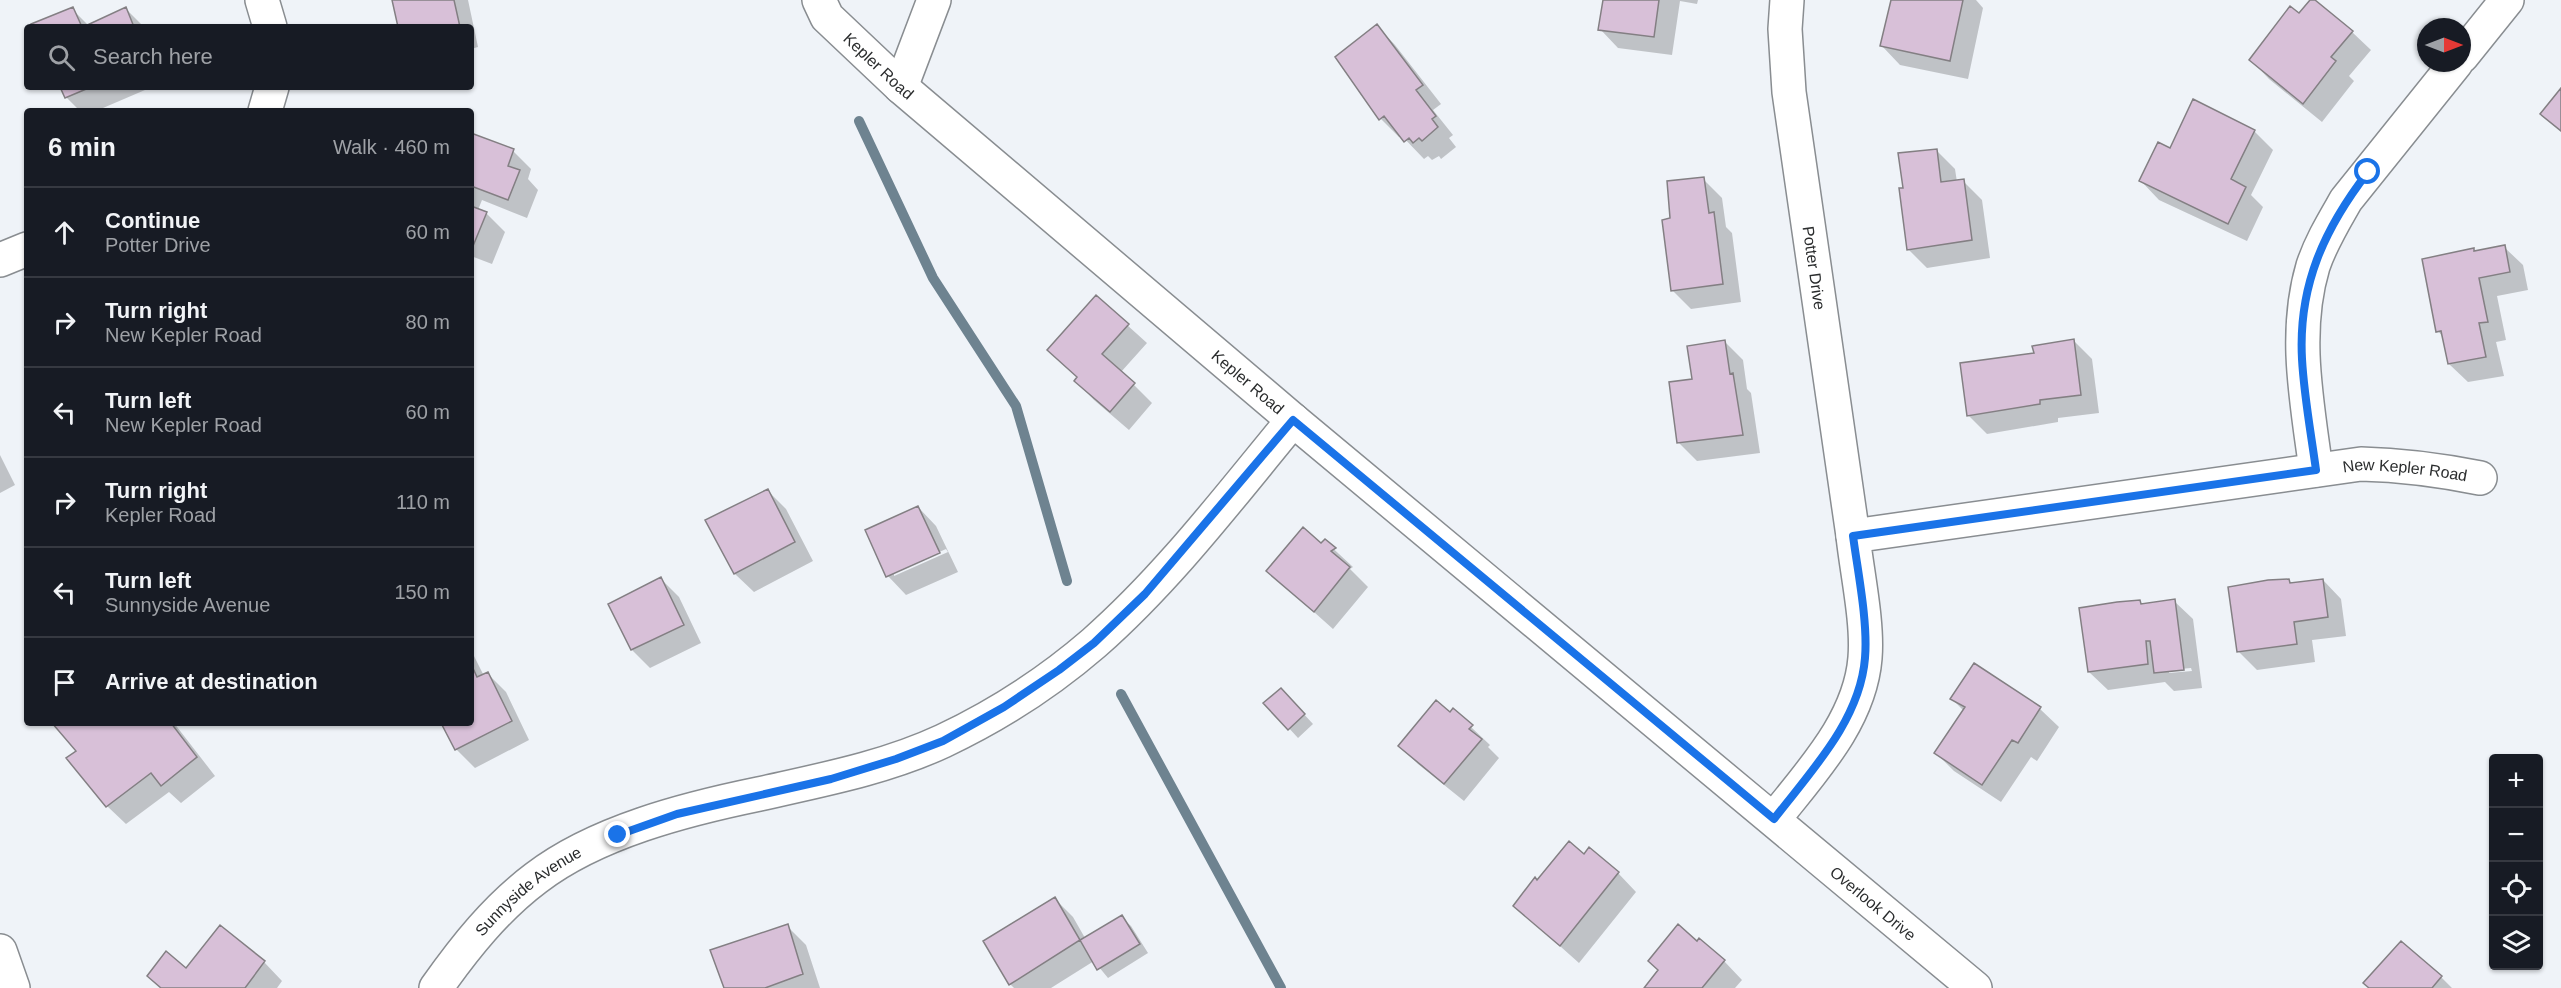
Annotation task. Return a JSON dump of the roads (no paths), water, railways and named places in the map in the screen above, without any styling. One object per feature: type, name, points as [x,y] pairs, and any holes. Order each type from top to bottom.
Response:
[{"type":"street","points":[[262,0],[269,24]]},
{"type":"street","name":"Kepler Road","points":[[819,0],[827,17],[901,87],[1293,420],[1774,819]]},
{"type":"street","points":[[901,87],[934,0]]},
{"type":"street","name":"Potter Drive","points":[[1787,0],[1785,29],[1789,92],[1853,536]]},
{"type":"street","points":[[2471,45],[2507,0]]},
{"type":"street","points":[[2316,470],[2302,359],[2305,312],[2313,266],[2346,200],[2449,72]]},
{"type":"street","points":[[265,108],[271,90]]},
{"type":"street","points":[[0,260],[24,250]]},
{"type":"street","name":"Sunnyside Avenue","points":[[436,988],[484,926],[521,889],[561,861],[589,847],[677,814],[831,779],[896,759],[943,741],[1004,707],[1094,643],[1145,594],[1293,420]]},
{"type":"street","name":"New Kepler Road","points":[[1853,536],[2361,464],[2403,465],[2480,478]]},
{"type":"street","points":[[1774,819],[1827,750],[1856,698],[1865,659],[1865,639],[1853,536]]},
{"type":"street","name":"Overlook Drive","points":[[1774,819],[1975,988]]},
{"type":"street","points":[[0,951],[13,988]]},
{"type":"waterway","points":[[859,121],[933,278],[1016,406],[1067,581]]},
{"type":"waterway","points":[[1121,694],[1281,988]]}]
